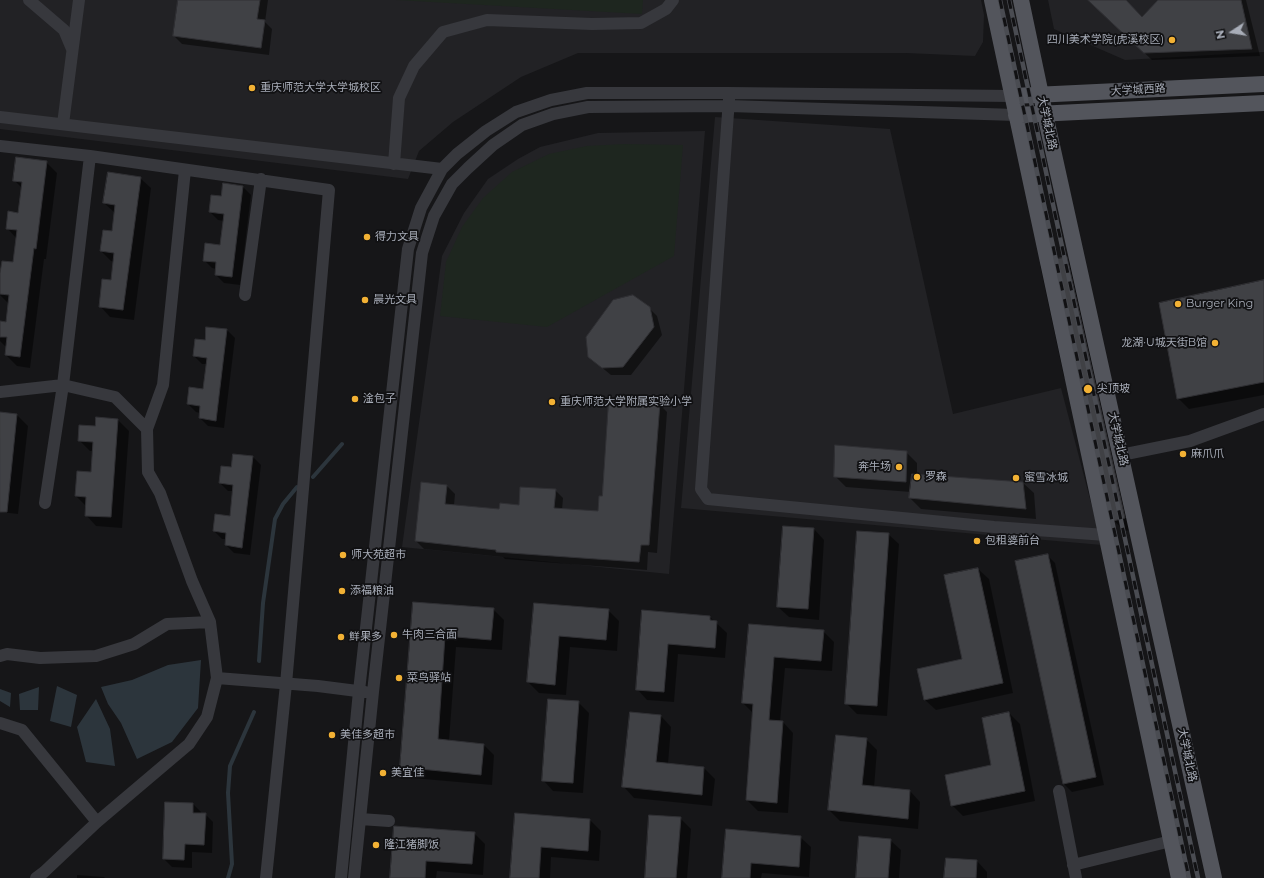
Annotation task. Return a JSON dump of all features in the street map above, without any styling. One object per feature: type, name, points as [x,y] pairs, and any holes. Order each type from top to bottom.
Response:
[{"type":"main road","points":[[992,0],[1051,270],[1179,878]]},
{"type":"main road","name":"大学城北路","points":[[1021,0],[1214,878]]},
{"type":"main road","name":"大学城西路","points":[[1013,96],[1264,84]]},
{"type":"main road","name":"大学城西路","points":[[1016,115],[1264,103]]},
{"type":"street","points":[[29,0],[64,30],[72,50]]},
{"type":"street","points":[[63,124],[79,0]]},
{"type":"street","points":[[394,164],[399,98],[414,66],[442,32],[487,20],[592,24],[641,23],[666,9],[673,0]]},
{"type":"street","points":[[341,878],[359,691],[408,249],[421,208],[442,169],[457,154],[492,127],[516,112],[551,100],[587,93],[1013,96]]},
{"type":"street","points":[[730,93],[701,489],[708,499],[986,526],[1106,535]]},
{"type":"street","points":[[354,878],[422,252],[434,216],[452,184],[493,146],[522,126],[553,114],[588,107],[729,106],[1016,115]]},
{"type":"street","points":[[0,117],[442,169]]},
{"type":"street","points":[[0,146],[90,156],[185,170],[261,179],[329,190],[286,684],[266,878]]},
{"type":"street","points":[[45,503],[63,385],[90,156]]},
{"type":"street","points":[[36,878],[97,822],[189,744],[207,717],[217,678],[210,622],[192,580],[160,493],[148,472],[146,429],[163,385],[185,170]]},
{"type":"street","points":[[245,295],[261,179]]},
{"type":"street","points":[[0,392],[63,385],[115,397],[146,429]]},
{"type":"street","points":[[1121,455],[1190,441],[1264,414]]},
{"type":"street","points":[[0,656],[7,654],[40,658],[96,656],[134,644],[167,624],[210,622]]},
{"type":"street","points":[[217,678],[373,692]]},
{"type":"street","points":[[0,723],[22,730],[97,822]]},
{"type":"street","points":[[1058,791],[1076,878]]},
{"type":"street","points":[[360,819],[389,820]]},
{"type":"street","points":[[1073,865],[1171,841]]},
{"type":"shaded area","name":"重庆师范大学大学城校区","points":[[0,0],[981,0],[984,15],[983,42],[975,56],[906,53],[578,53],[521,77],[453,122],[419,151],[408,179],[0,129]]},
{"type":"shaded area","points":[[396,0],[643,0],[642,14]]},
{"type":"shaded area","name":"四川美术学院(虎溪校区)","points":[[1048,0],[1264,0],[1264,52],[1125,60],[1054,29]]},
{"type":"shaded area","points":[[715,117],[890,129],[953,414],[1061,388],[1102,545],[681,508]]},
{"type":"shaded area","name":"重庆师范大学附属实验小学","points":[[705,131],[669,574],[402,547],[442,256],[464,213],[488,179],[518,159],[540,147],[598,133]]},
{"type":"shaded area","points":[[625,144],[683,145],[674,256],[547,327],[440,316],[446,262],[462,227],[483,198],[512,172],[549,154],[587,146]]},
{"type":"shaded area","points":[[201,660],[198,708],[172,742],[137,759],[121,723],[108,704],[101,687],[132,680],[168,665]]},
{"type":"shaded area","points":[[57,686],[77,695],[71,727],[50,721]]},
{"type":"shaded area","points":[[39,687],[38,710],[20,710],[19,694]]},
{"type":"shaded area","points":[[0,689],[11,693],[10,707],[0,701]]},
{"type":"shaded area","points":[[96,699],[110,729],[115,766],[86,762],[77,727]]},
{"type":"building","points":[[178,0],[260,0],[257,19],[265,20],[261,48],[173,36]]},
{"type":"building","points":[[1088,0],[1126,0],[1142,17],[1158,0],[1241,0],[1252,49],[1144,53]]},
{"type":"building","points":[[16,157],[47,161],[20,357],[5,355],[7,337],[0,337],[0,321],[6,322],[9,295],[0,294],[0,273],[2,261],[13,262],[17,230],[6,229],[8,211],[18,213],[22,182],[13,181]]},
{"type":"building","points":[[108,172],[141,177],[123,310],[99,307],[102,279],[111,280],[114,253],[100,251],[103,230],[112,231],[115,205],[103,203]]},
{"type":"building","points":[[223,183],[243,186],[232,277],[215,275],[216,262],[203,261],[205,243],[220,245],[224,214],[209,212],[211,195],[221,196]]},
{"type":"building","points":[[1067,257],[1125,518],[1113,521],[1057,259]]},
{"type":"building","name":"龙湖·U城天街B馆","points":[[1264,280],[1264,382],[1177,399],[1159,303]]},
{"type":"building","points":[[633,295],[650,307],[654,327],[623,367],[602,368],[588,357],[586,337],[613,300]]},
{"type":"building","points":[[206,327],[227,329],[216,421],[199,418],[200,406],[187,404],[189,387],[203,389],[207,358],[193,356],[195,339],[205,340]]},
{"type":"building","points":[[609,399],[660,403],[649,545],[641,545],[639,562],[496,552],[496,550],[415,541],[421,482],[447,485],[445,504],[499,509],[500,503],[519,505],[520,487],[556,489],[554,508],[598,511],[599,496],[602,496]]},
{"type":"building","points":[[0,412],[17,414],[7,512],[0,512]]},
{"type":"building","points":[[96,417],[118,419],[111,517],[85,516],[86,497],[75,496],[77,471],[91,472],[93,442],[78,441],[79,425],[95,426]]},
{"type":"building","points":[[835,445],[907,451],[906,482],[834,477]]},
{"type":"building","points":[[233,454],[253,456],[242,548],[225,545],[226,533],[213,531],[215,514],[230,516],[233,485],[219,483],[221,466],[231,467]]},
{"type":"building","points":[[912,474],[1023,482],[1026,509],[909,498]]},
{"type":"building","points":[[783,526],[814,528],[808,609],[777,607]]},
{"type":"building","points":[[857,531],[889,533],[877,706],[845,704]]},
{"type":"building","points":[[1048,554],[1096,777],[1063,784],[1015,561]]},
{"type":"building","points":[[978,568],[1003,683],[924,700],[917,669],[962,659],[944,575]]},
{"type":"building","points":[[413,602],[494,608],[491,640],[445,636],[438,739],[484,744],[481,775],[400,767]]},
{"type":"building","points":[[534,603],[609,609],[606,640],[559,636],[555,685],[527,682]]},
{"type":"building","points":[[642,610],[710,616],[710,620],[717,621],[715,648],[668,644],[664,692],[636,690]]},
{"type":"building","points":[[749,624],[824,630],[821,661],[774,657],[769,720],[783,721],[777,803],[746,800],[753,704],[742,703]]},
{"type":"building","points":[[548,699],[579,701],[573,783],[542,781]]},
{"type":"building","points":[[630,712],[661,715],[656,762],[704,767],[702,795],[622,787]]},
{"type":"building","points":[[1009,712],[1025,791],[951,806],[945,775],[991,765],[982,718]]},
{"type":"building","points":[[836,735],[867,738],[862,785],[910,790],[908,819],[828,810]]},
{"type":"building","points":[[165,802],[193,803],[193,813],[206,813],[204,845],[185,844],[184,860],[163,859]]},
{"type":"building","points":[[515,813],[590,819],[588,851],[541,847],[539,878],[510,878]]},
{"type":"building","points":[[649,815],[681,817],[676,878],[645,878]]},
{"type":"building","points":[[394,826],[475,832],[472,864],[426,861],[425,878],[390,878]]},
{"type":"building","points":[[726,829],[801,836],[799,867],[751,863],[750,878],[722,878]]},
{"type":"building","points":[[859,836],[891,839],[888,878],[856,878]]},
{"type":"building","points":[[946,858],[977,860],[976,878],[944,878]]},
{"type":"waterway","points":[[313,477],[342,444]]},
{"type":"waterway","points":[[259,661],[263,603],[275,519],[283,504],[297,487]]},
{"type":"waterway","points":[[228,878],[232,864],[228,793],[230,766],[254,712]]},
{"type":"railway","points":[[1000,0],[1189,878]]},
{"type":"railway","points":[[1009,0],[1198,878]]},
{"type":"place","name":"四川美术学院(虎溪校区)","points":[[1172,40]]},
{"type":"place","name":"重庆师范大学大学城校区","points":[[252,88]]},
{"type":"place","name":"得力文具","points":[[367,237]]},
{"type":"place","name":"晨光文具","points":[[365,300]]},
{"type":"place","name":"Burger King","points":[[1178,304]]},
{"type":"place","name":"龙湖·U城天街B馆","points":[[1215,343]]},
{"type":"place","name":"尖顶坡","points":[[1088,389]]},
{"type":"place","name":"淦包子","points":[[355,399]]},
{"type":"place","name":"重庆师范大学附属实验小学","points":[[552,402]]},
{"type":"place","name":"麻爪爪","points":[[1183,454]]},
{"type":"place","name":"奔牛场","points":[[899,467]]},
{"type":"place","name":"罗森","points":[[917,477]]},
{"type":"place","name":"蜜雪冰城","points":[[1016,478]]},
{"type":"place","name":"包租婆前台","points":[[977,541]]},
{"type":"place","name":"师大苑超市","points":[[343,555]]},
{"type":"place","name":"添福粮油","points":[[342,591]]},
{"type":"place","name":"牛肉三合面","points":[[394,635]]},
{"type":"place","name":"鲜果多","points":[[341,637]]},
{"type":"place","name":"菜鸟驿站","points":[[399,678]]},
{"type":"place","name":"美佳多超市","points":[[332,735]]},
{"type":"place","name":"美宜佳","points":[[383,773]]},
{"type":"place","name":"隆江猪脚饭","points":[[376,845]]}]
